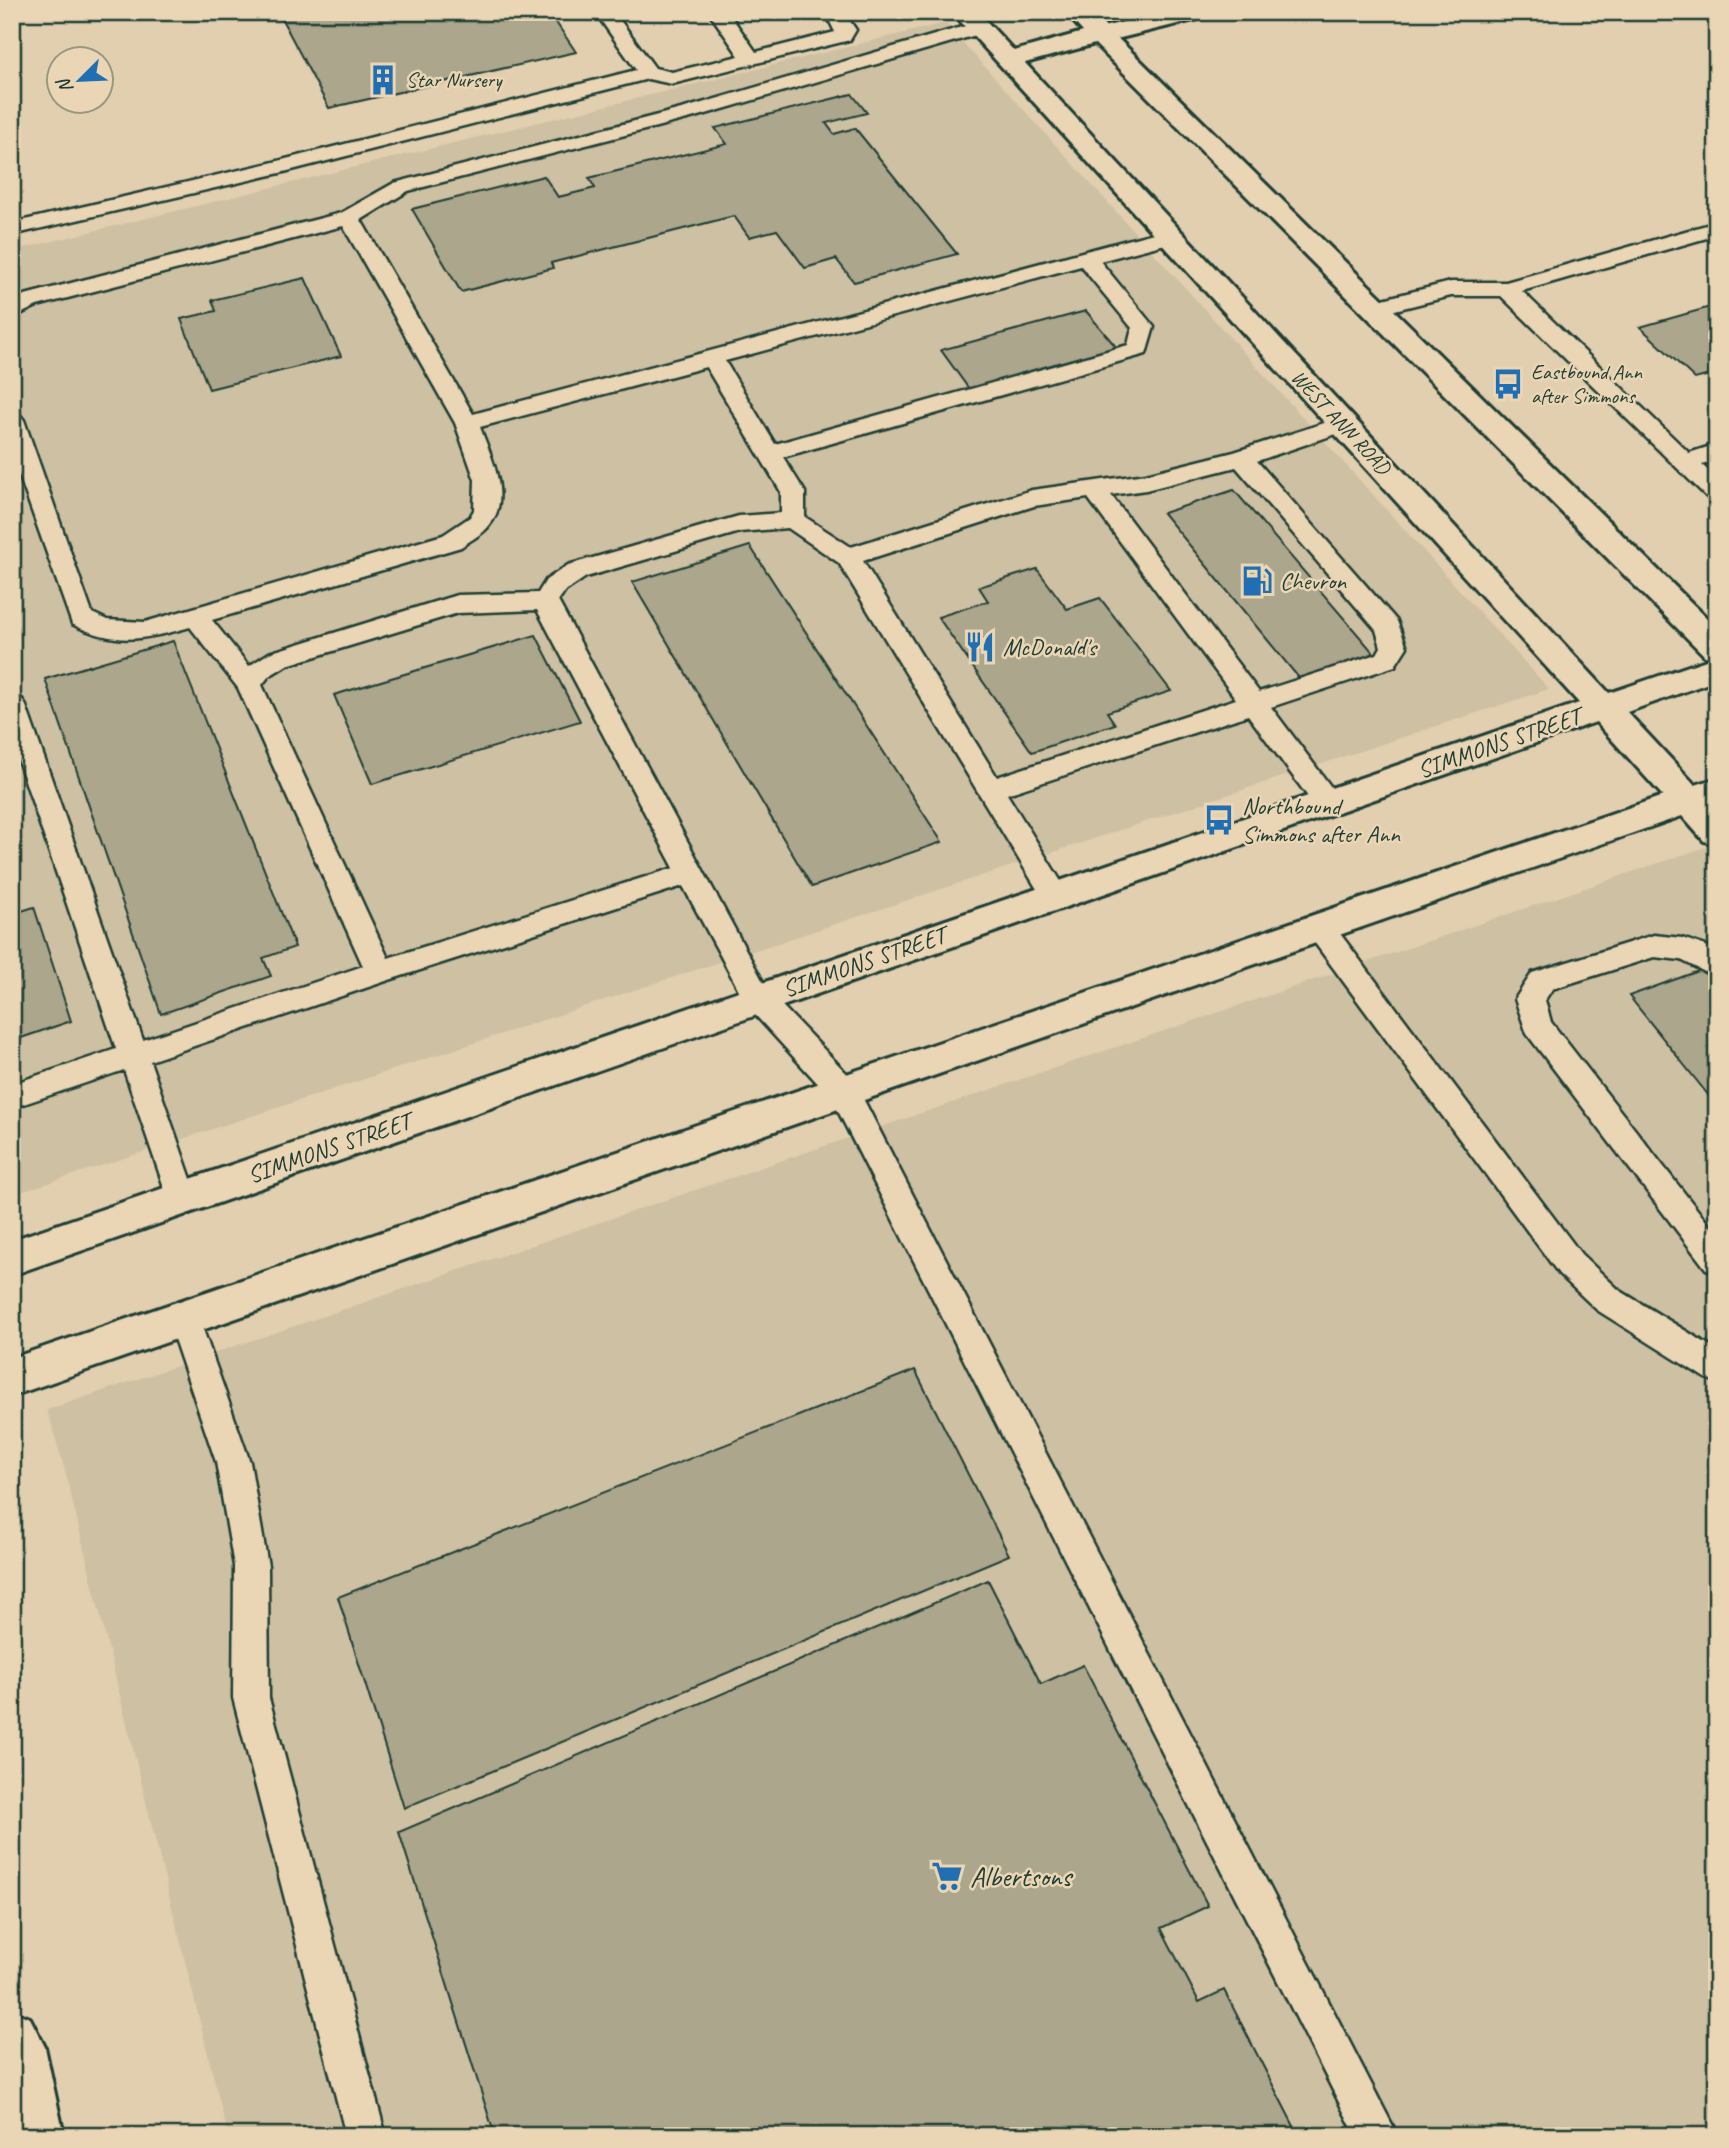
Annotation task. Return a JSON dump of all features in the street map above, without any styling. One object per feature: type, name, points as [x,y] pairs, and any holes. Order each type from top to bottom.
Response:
[{"type":"main road","points":[[1077,12],[1717,648]]},
{"type":"main road","points":[[1009,60],[1196,12]]},
{"type":"main road","name":"WEST ANN ROAD","points":[[971,20],[1602,708],[1702,796],[1717,832]]},
{"type":"main road","name":"SIMMONS STREET","points":[[12,1258],[1717,668]]},
{"type":"main road","points":[[12,1377],[1702,796]]},
{"type":"main road","points":[[12,2036],[20,2047],[38,2136]]},
{"type":"lane","points":[[604,12],[648,73]]},
{"type":"lane","points":[[718,12],[751,59]]},
{"type":"lane","points":[[12,229],[280,167],[648,73],[672,78],[843,36],[846,30],[834,12]]},
{"type":"lane","points":[[12,311],[29,301],[349,218],[401,187],[692,112],[864,64],[971,20]]},
{"type":"lane","points":[[12,420],[81,618],[103,629],[145,631],[452,541],[479,522],[486,510],[487,481],[467,423],[349,218]]},
{"type":"lane","points":[[1375,308],[1451,289],[1507,289],[1717,228]]},
{"type":"lane","points":[[467,423],[1169,236]]},
{"type":"lane","points":[[769,453],[1138,349],[1143,327],[1086,258]]},
{"type":"lane","points":[[1507,289],[1717,493]]},
{"type":"lane","points":[[712,358],[793,492],[793,520]]},
{"type":"lane","points":[[848,556],[1032,498],[1146,482],[1241,458],[1343,424]]},
{"type":"lane","points":[[1685,462],[1717,452]]},
{"type":"lane","points":[[991,789],[1386,660],[1394,647],[1388,626],[1241,458]]},
{"type":"lane","points":[[1094,489],[1327,802]]},
{"type":"lane","points":[[545,601],[555,586],[577,570],[739,524],[793,520],[848,556],[1056,896]]},
{"type":"lane","points":[[249,684],[260,670],[278,659],[457,604],[545,601]]},
{"type":"lane","points":[[545,601],[758,999],[843,1090],[1378,2136]]},
{"type":"lane","points":[[195,616],[249,684],[380,972]]},
{"type":"lane","points":[[13,706],[183,1199]]},
{"type":"lane","points":[[12,1096],[380,972],[690,873]]},
{"type":"lane","points":[[1319,927],[1570,1264],[1608,1300],[1717,1368]]},
{"type":"lane","points":[[1717,967],[1705,957],[1682,948],[1654,946],[1542,981],[1530,999],[1537,1026],[1717,1259]]},
{"type":"lane","points":[[183,1318],[233,1462],[251,1566],[251,1698],[366,2136]]},
{"type":"shaded area","points":[[945,23],[1549,689],[12,1195],[12,251]]},
{"type":"shaded area","points":[[1706,847],[1717,859],[1717,2136],[228,2136],[63,1463],[47,1410]]},
{"type":"building","name":"Star Nursery","points":[[278,12],[549,12],[576,52],[329,108]]},
{"type":"building","points":[[852,94],[867,113],[826,123],[834,134],[855,128],[957,254],[854,282],[836,259],[805,268],[777,230],[749,237],[734,216],[551,263],[553,268],[461,292],[412,209],[544,176],[558,197],[595,188],[589,178],[727,144],[715,128]]},
{"type":"building","points":[[305,278],[341,356],[209,389],[181,319],[216,311],[212,300]]},
{"type":"building","points":[[1717,305],[1717,373],[1695,379],[1640,327]]},
{"type":"building","points":[[1086,311],[1117,348],[969,389],[941,350]]},
{"type":"building","points":[[1234,490],[1378,658],[1303,683],[1163,513]]},
{"type":"building","points":[[750,546],[942,842],[812,887],[632,582]]},
{"type":"building","points":[[1037,569],[1067,609],[1100,598],[1171,691],[1107,712],[1115,724],[1032,752],[938,617],[988,601],[979,587]]},
{"type":"building","points":[[536,635],[580,721],[372,784],[334,695]]},
{"type":"building","points":[[173,641],[295,947],[263,958],[271,976],[161,1014],[45,679]]},
{"type":"building","points":[[34,907],[71,1021],[12,1041],[12,914]]},
{"type":"building","points":[[1707,968],[1717,979],[1717,1106],[1629,996]]},
{"type":"building","points":[[915,1370],[1009,1555],[404,1808],[338,1597]]},
{"type":"building","points":[[988,1580],[1041,1684],[1083,1665],[1208,1906],[1161,1928],[1199,2002],[1224,1990],[1299,2136],[495,2136],[399,1832]]},
{"type":"place","name":"Star Nursery","points":[[383,80]]},
{"type":"place","name":"Eastbound Ann after Simmons","points":[[1508,384]]},
{"type":"place","name":"Chevron","points":[[1257,581]]},
{"type":"place","name":"McDonald's","points":[[980,647]]},
{"type":"place","name":"Northbound Simmons after Ann","points":[[1219,820]]},
{"type":"place","name":"Albertsons","points":[[947,1876]]}]
